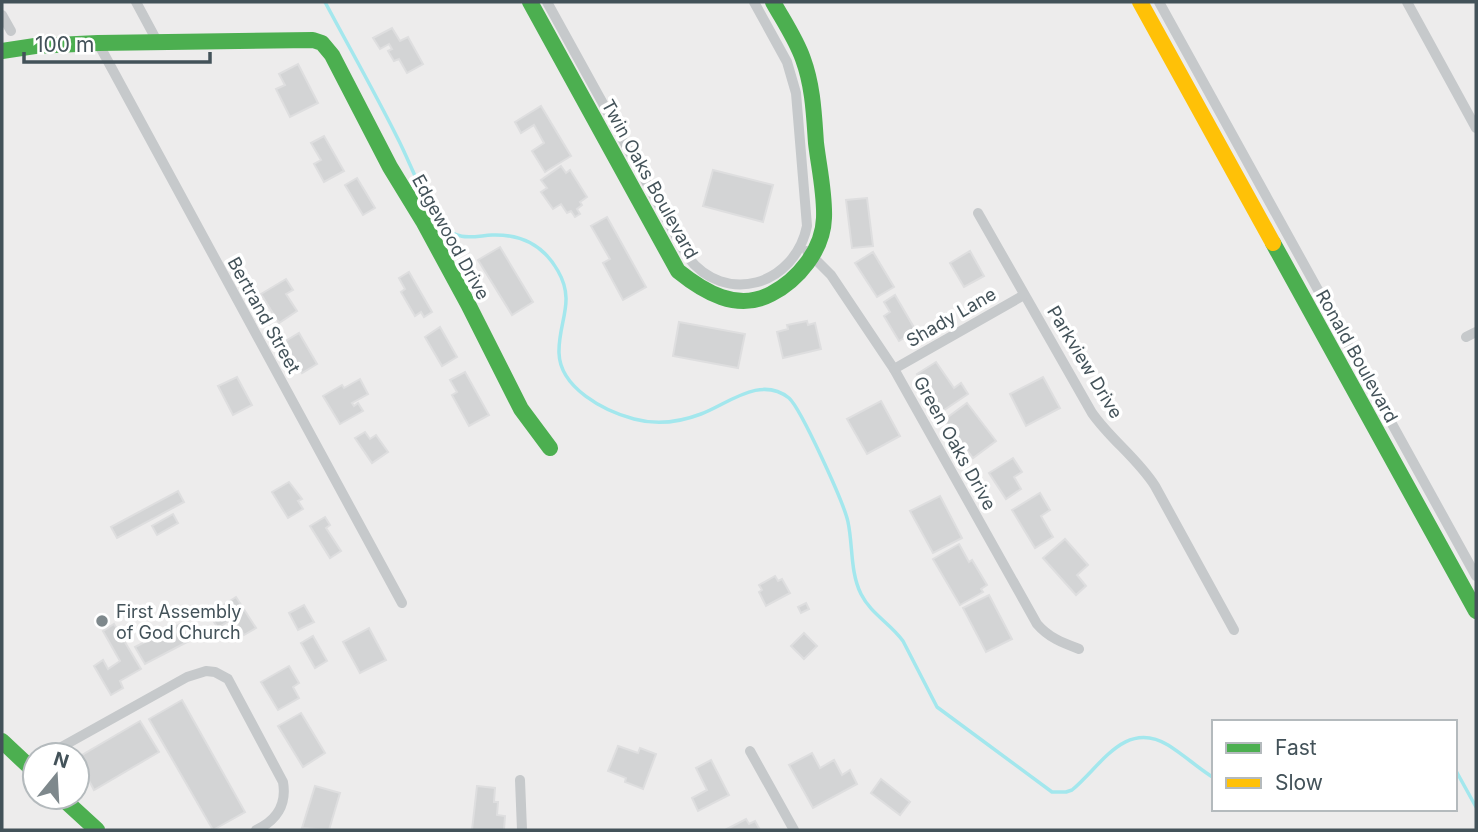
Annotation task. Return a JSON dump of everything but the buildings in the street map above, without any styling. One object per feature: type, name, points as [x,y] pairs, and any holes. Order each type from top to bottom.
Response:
[{"type":"street","points":[[2,51],[35,46],[157,41],[136,2]]},
{"type":"street","name":"Twin Oaks Boulevard","points":[[530,2],[668,257],[689,282],[717,298],[734,301],[759,298],[787,287],[801,273],[807,251]]},
{"type":"street","name":"Twin Oaks Boulevard","points":[[547,2],[694,265],[721,282],[741,285],[769,277],[807,251]]},
{"type":"street","points":[[754,2],[787,62],[796,93],[807,215],[807,251]]},
{"type":"street","points":[[773,2],[802,55],[810,79],[824,207],[821,237],[807,251]]},
{"type":"street","name":"Ronald Boulevard","points":[[1140,2],[1476,611]]},
{"type":"street","name":"Ronald Boulevard","points":[[1159,2],[1476,576]]},
{"type":"street","points":[[1406,2],[1476,128]]},
{"type":"street","points":[[2,15],[11,31]]},
{"type":"street","name":"Edgewood Drive","points":[[157,41],[313,40],[322,43],[332,55],[390,167],[455,281],[521,409],[550,448]]},
{"type":"street","name":"Bertrand Street","points":[[98,43],[402,603]]},
{"type":"street","points":[[1205,120],[1220,111]]},
{"type":"street","name":"Parkview Drive","points":[[978,214],[1092,413],[1144,468],[1234,630]]},
{"type":"street","name":"Green Oaks Drive","points":[[807,251],[842,290],[894,369],[1037,624],[1045,634],[1079,649]]},
{"type":"street","points":[[1299,290],[1314,282]]},
{"type":"street","name":"Shady Lane","points":[[894,369],[1024,295]]},
{"type":"street","points":[[1394,462],[1409,453]]},
{"type":"street","points":[[71,741],[187,677],[200,671],[215,671],[232,684],[284,782],[285,794],[279,812],[256,830]]},
{"type":"street","points":[[2,741],[21,759]]},
{"type":"street","points":[[750,751],[794,830]]},
{"type":"street","points":[[520,780],[522,830]]},
{"type":"street","points":[[76,811],[97,830]]},
{"type":"waterway","points":[[325,2],[388,120],[423,193],[444,225],[460,236],[503,235],[522,239],[539,248],[558,271],[566,293],[559,353],[561,366],[575,387],[597,404],[610,410],[642,421],[659,422],[693,417],[756,390],[767,389],[789,398],[812,437],[845,512],[857,586],[870,607],[903,641],[937,707],[1052,792],[1072,790],[1115,749],[1126,741],[1139,738],[1153,738],[1168,745],[1212,777]]},
{"type":"waterway","points":[[1457,773],[1476,807]]},
{"type":"traffic: fast","points":[[530,2],[678,271],[710,292],[733,300],[746,301],[771,294],[791,281],[814,252],[823,230],[823,190],[809,80],[797,44],[773,2]]},
{"type":"traffic: fast","points":[[2,51],[35,46],[98,43],[313,40],[322,43],[332,55],[390,167],[423,221],[521,409],[550,448]]},
{"type":"traffic: fast","points":[[1273,243],[1476,611]]},
{"type":"traffic: fast","points":[[2,741],[21,759]]},
{"type":"traffic: fast","points":[[76,811],[97,830]]},
{"type":"traffic: slow","points":[[1140,2],[1273,243]]},
{"type":"place","name":"First Assembly of God Church","points":[[102,621]]}]
